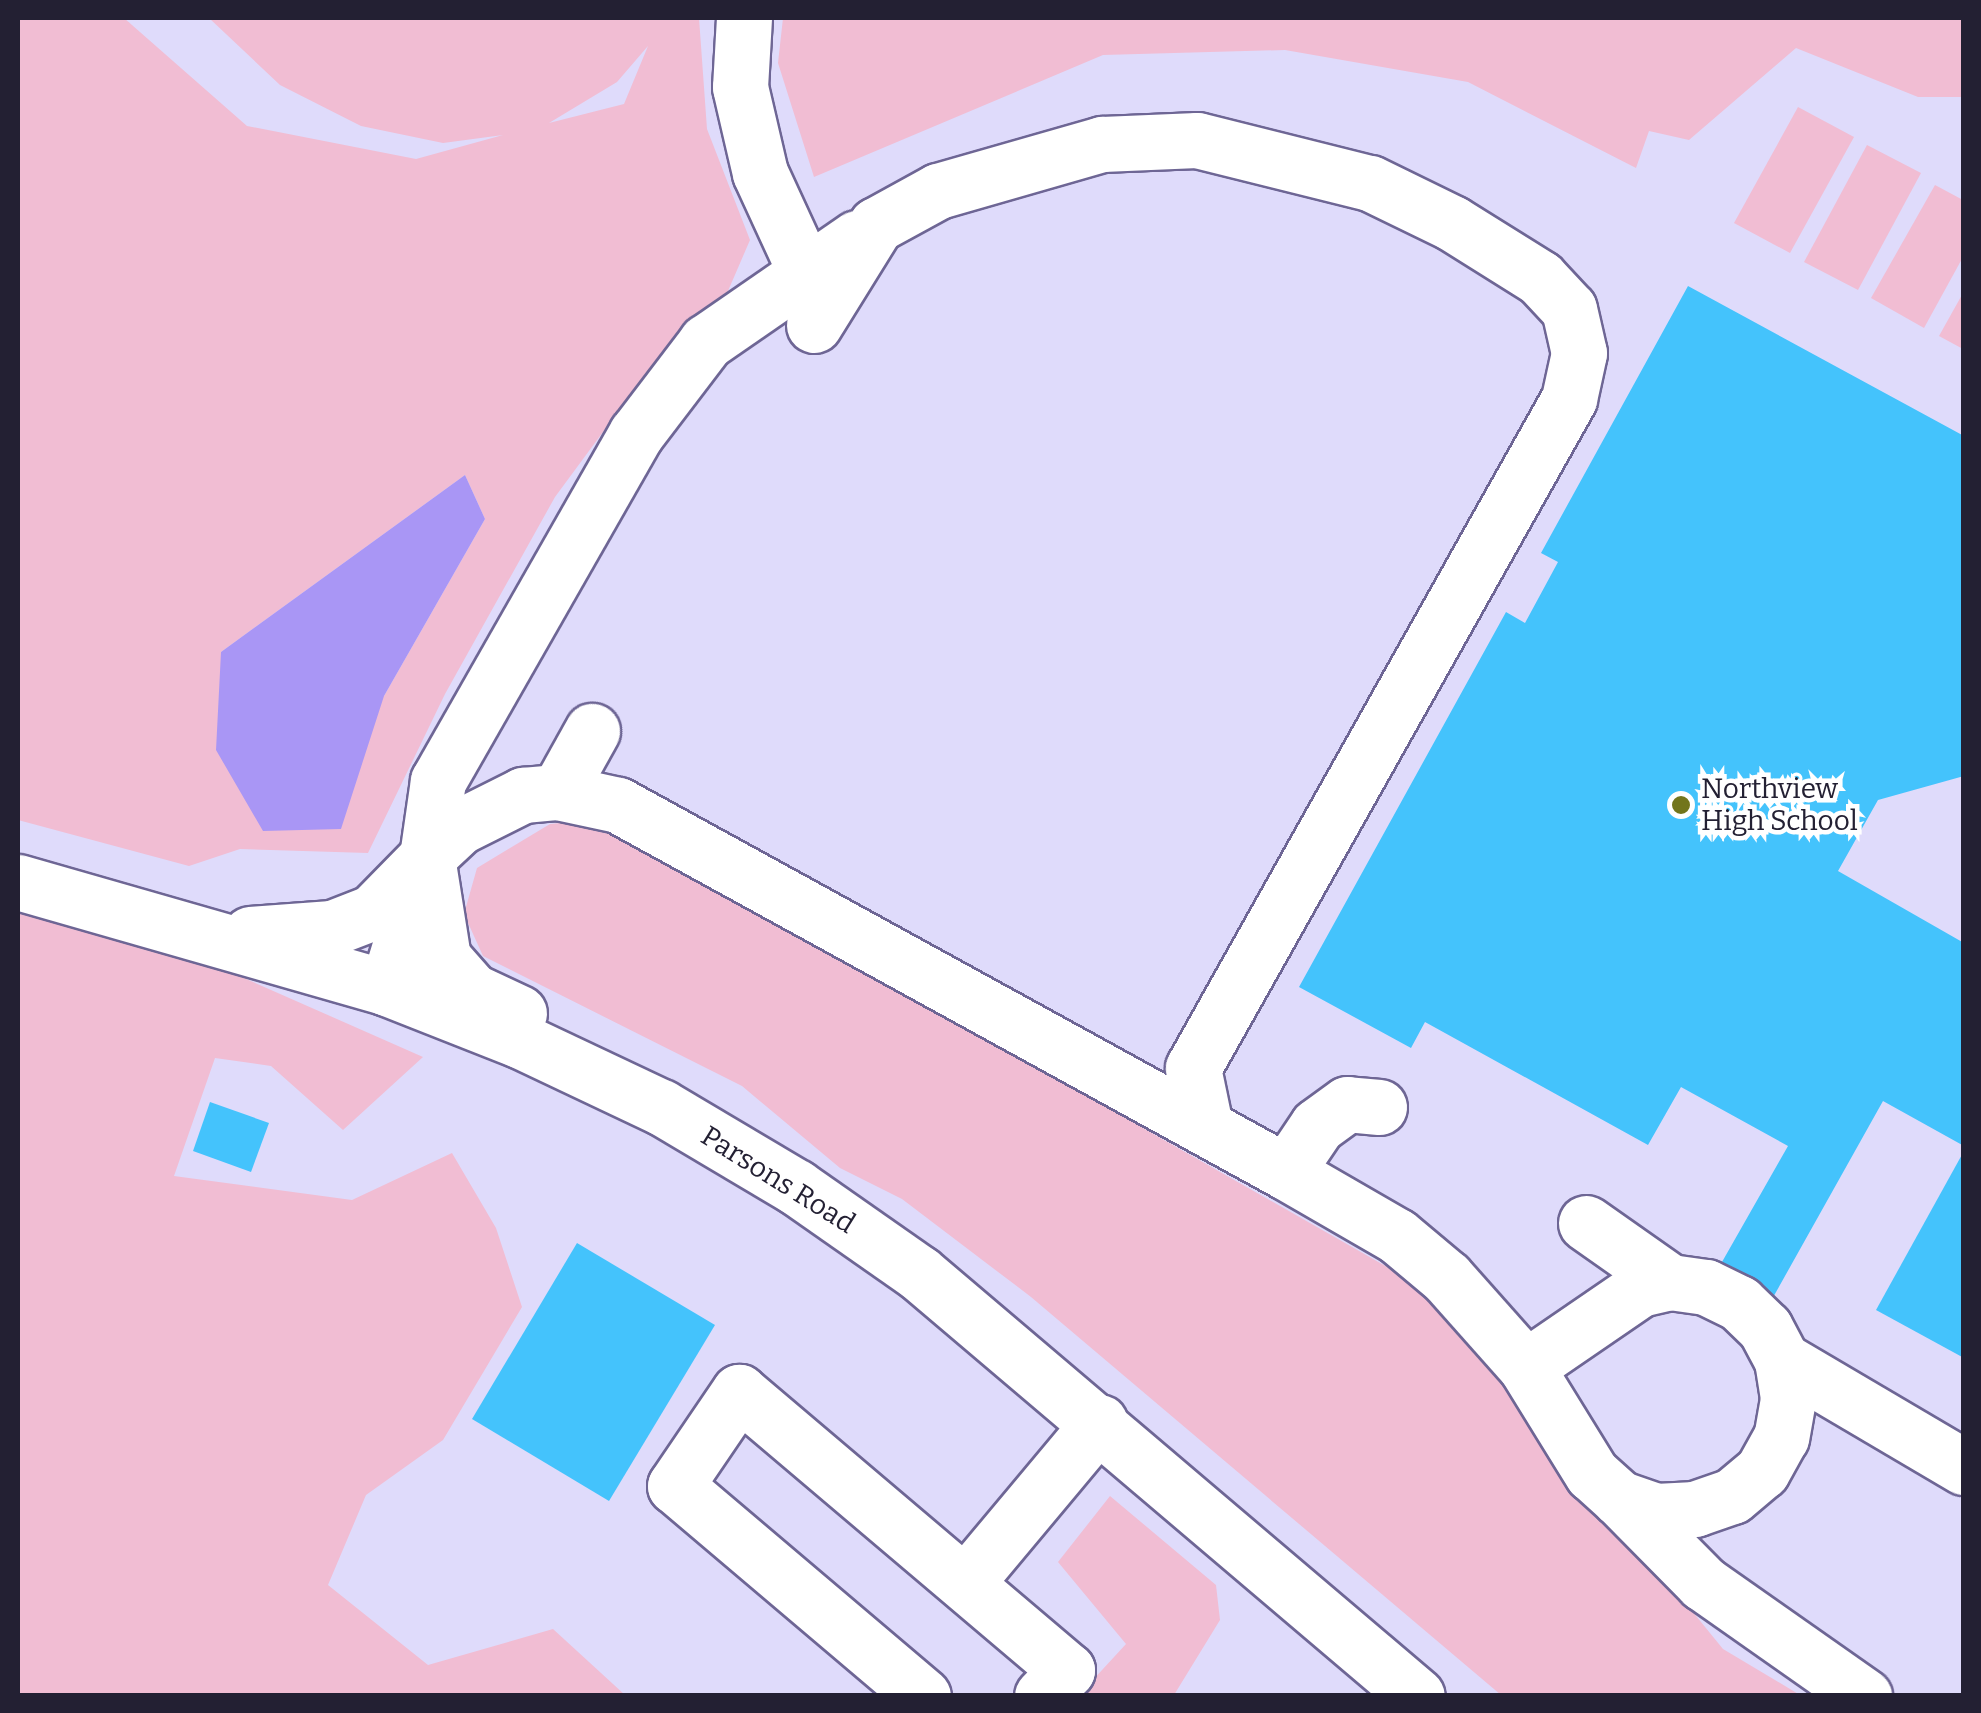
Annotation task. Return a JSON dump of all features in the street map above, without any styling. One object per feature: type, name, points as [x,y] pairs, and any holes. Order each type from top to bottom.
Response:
[{"type":"street","points":[[744,18],[740,86],[756,156],[810,299]]},
{"type":"street","points":[[387,988],[427,857],[438,781],[636,434],[706,342],[810,299],[876,225],[938,191],[1014,166],[1102,144],[1197,140],[1370,183],[1524,268],[1569,309],[1580,354],[1569,399],[1192,1068],[1206,1126]]},
{"type":"street","points":[[558,792],[592,732]]},
{"type":"street","points":[[192,932],[286,936],[332,928],[374,912],[459,827],[523,796],[558,792],[618,805],[1129,1082],[1397,1236],[1447,1278],[1526,1367],[1592,1474],[1703,1583],[1864,1696]]},
{"type":"street","points":[[427,857],[443,958],[472,991],[699,1100],[751,1160]]},
{"type":"street","name":"Parsons Road","points":[[18,882],[387,988],[519,1040],[661,1108],[751,1160],[919,1273],[1100,1422],[1417,1696]]},
{"type":"street","points":[[1129,1082],[1192,1068]]},
{"type":"street","points":[[1286,1172],[1317,1126],[1346,1104],[1379,1107]]},
{"type":"street","points":[[1586,1223],[1670,1282]]},
{"type":"street","points":[[1526,1367],[1640,1289],[1670,1282],[1706,1288],[1739,1303],[1765,1328],[1782,1360],[1788,1399],[1781,1437],[1762,1470],[1732,1496],[1696,1509],[1656,1510],[1619,1498]]},
{"type":"street","points":[[1782,1360],[1964,1467]]},
{"type":"street","points":[[923,1696],[675,1486],[739,1392],[967,1581],[1067,1670],[1042,1696]]},
{"type":"street","points":[[967,1581],[1100,1422]]},
{"type":"shaded area","points":[[18,18],[124,18],[247,126],[416,159],[503,135],[443,143],[361,126],[280,85],[209,18],[699,18],[707,129],[750,240],[728,291],[662,352],[555,497],[445,694],[368,853],[240,849],[189,866],[18,820]],"holes":[[[648,46],[624,104],[549,123],[617,82]],[[465,475],[485,519],[384,696],[221,652]]]},
{"type":"shaded area","points":[[783,18],[1963,18],[1963,97],[1918,97],[1796,48],[1689,140],[1649,131],[1636,168],[1468,82],[1285,50],[1103,55],[814,177],[778,63]]},
{"type":"shaded area","points":[[1798,107],[1854,137],[1790,253],[1734,223]]},
{"type":"shaded area","points":[[1867,145],[1921,173],[1858,290],[1804,262]]},
{"type":"shaded area","points":[[1935,185],[1963,200],[1963,257],[1924,328],[1871,298]]},
{"type":"shaded area","points":[[1963,293],[1963,349],[1939,336]]},
{"type":"shaded area","points":[[465,475],[485,519],[384,696],[341,829],[263,831],[216,750],[221,652]]},
{"type":"shaded area","points":[[591,820],[630,836],[1403,1276],[1486,1358],[1723,1649],[1800,1695],[1501,1695],[1031,1297],[902,1199],[840,1168],[742,1086],[483,956],[464,914],[477,868],[550,824]]},
{"type":"shaded area","points":[[18,900],[244,978],[423,1057],[343,1130],[271,1066],[215,1058],[174,1176],[352,1200],[452,1153],[496,1228],[522,1307],[443,1440],[366,1495],[328,1585],[428,1665],[553,1629],[625,1695],[18,1696]]},
{"type":"shaded area","points":[[1110,1496],[1216,1585],[1220,1620],[1174,1695],[1079,1695],[1126,1644],[1058,1562]]},
{"type":"building","name":"Northview High School","points":[[1688,286],[1964,436],[1964,776],[1878,800],[1838,871],[1964,943],[1964,1146],[1883,1101],[1771,1301],[1718,1269],[1788,1146],[1681,1087],[1648,1145],[1425,1022],[1411,1048],[1299,987],[1506,612],[1525,623],[1558,562],[1541,553]]},
{"type":"building","points":[[210,1102],[269,1123],[251,1172],[193,1151]]},
{"type":"building","points":[[1964,1151],[1964,1358],[1876,1310]]},
{"type":"building","points":[[577,1243],[715,1325],[609,1501],[472,1419]]},
{"type":"place","name":"Northview High School","points":[[1681,805]]}]
